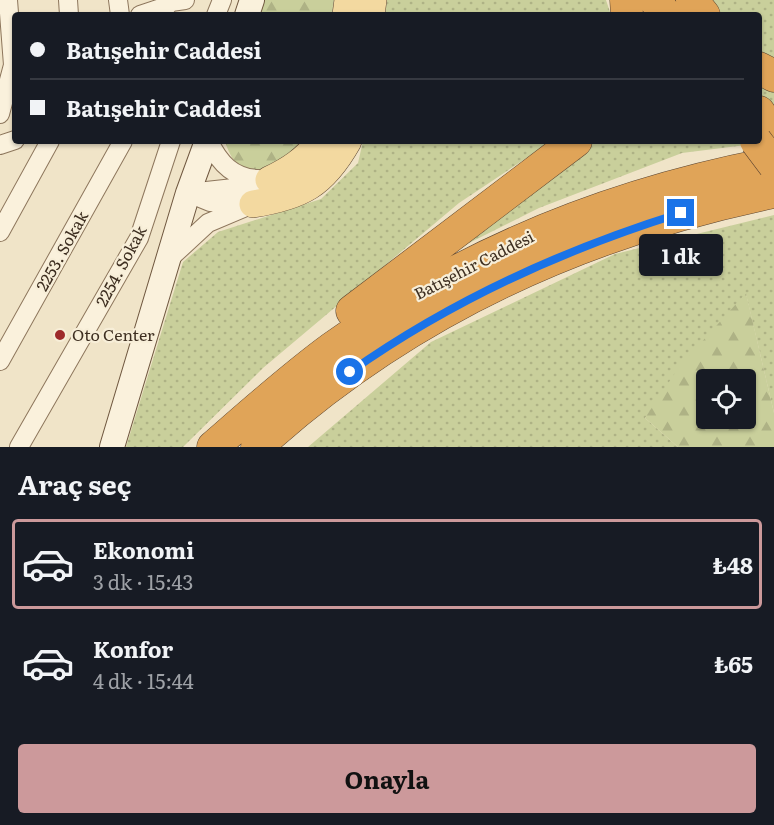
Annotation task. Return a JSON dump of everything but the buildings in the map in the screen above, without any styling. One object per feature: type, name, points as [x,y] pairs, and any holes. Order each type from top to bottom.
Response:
[{"type":"highway","points":[[692,0],[702,12]]},
{"type":"highway","points":[[764,129],[774,164]]},
{"type":"highway","points":[[279,390],[294,362],[313,342],[572,144]]},
{"type":"highway","name":"Batışehir Caddesi","points":[[213,447],[279,390],[334,347],[392,307],[448,275],[530,236],[604,207],[669,186],[774,164]]},
{"type":"highway","name":"Batışehir Caddesi","points":[[258,447],[325,391],[372,357],[446,310],[498,283],[565,252],[630,229],[690,211],[774,192]]},
{"type":"main road","points":[[111,447],[188,193],[207,144]]},
{"type":"main road","points":[[269,180],[291,170],[309,156],[318,144]]},
{"type":"main road","points":[[253,204],[288,198],[303,191],[331,166],[346,144]]},
{"type":"street","points":[[8,0],[9,56]]},
{"type":"street","points":[[149,12],[176,1]]},
{"type":"street","points":[[0,114],[12,69]]},
{"type":"street","points":[[0,232],[48,144]]},
{"type":"street","name":"2253. Sokak","points":[[0,362],[121,144]]},
{"type":"street","name":"2254. Sokak","points":[[20,447],[139,238],[170,144]]},
{"type":"street","points":[[210,144],[221,162],[235,175],[269,180]]},
{"type":"street","points":[[188,193],[243,187],[269,180]]},
{"type":"street","points":[[188,193],[210,202],[253,204]]},
{"type":"street","points":[[170,258],[208,223],[253,204]]},
{"type":"green space","points":[[264,0],[334,0],[332,12],[261,12]]},
{"type":"green space","points":[[387,0],[606,0],[610,12],[385,12]]},
{"type":"green space","points":[[710,0],[774,0],[774,61],[762,55],[762,12],[718,12]]},
{"type":"green space","points":[[762,84],[774,90],[774,108],[771,111],[762,98]]},
{"type":"green space","points":[[226,144],[303,144],[273,166],[261,170],[250,170],[240,166],[232,157]]},
{"type":"green space","points":[[362,144],[548,144],[459,203],[263,368],[183,447],[126,447],[183,262],[218,232],[321,199],[358,163]]},
{"type":"green space","points":[[590,144],[746,145],[682,153],[539,208],[439,258]]},
{"type":"green space","points":[[774,215],[774,413],[746,294],[645,418],[678,447],[308,447],[431,342],[615,254]]},
{"type":"green space","points":[[746,293],[774,413],[774,447],[678,447],[645,418],[679,367]]},
{"type":"place","name":"Oto Center","points":[[60,335]]},
{"type":"route","points":[[350,372],[446,310],[498,283],[565,252],[681,213]]}]
